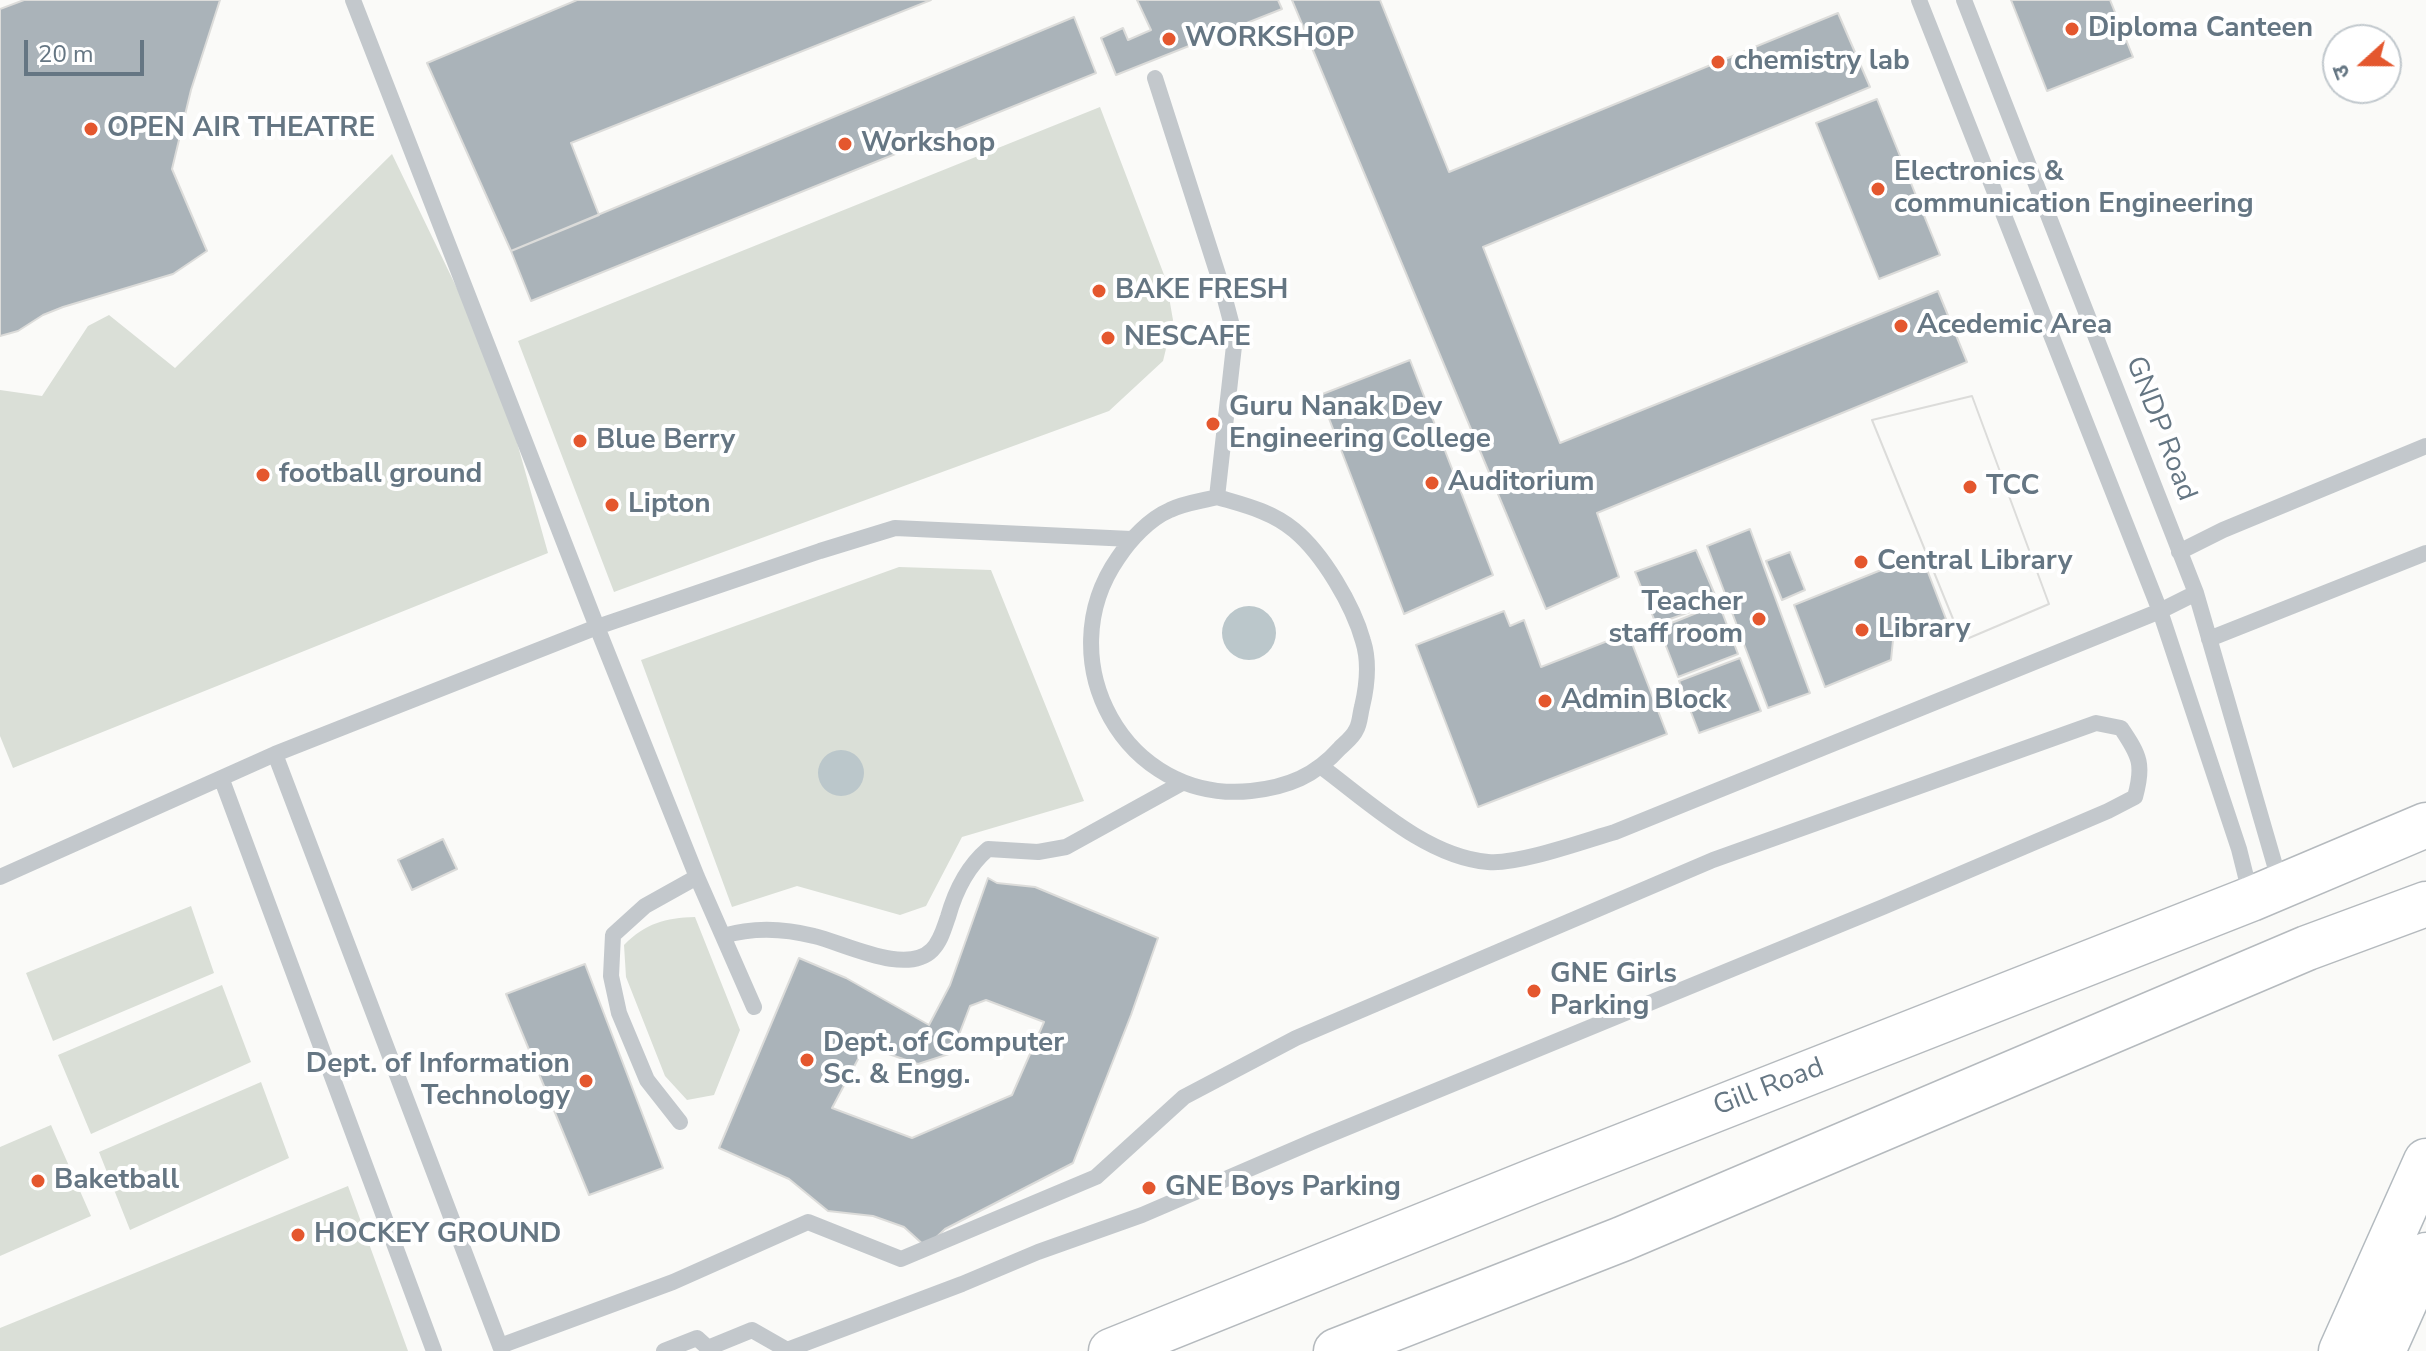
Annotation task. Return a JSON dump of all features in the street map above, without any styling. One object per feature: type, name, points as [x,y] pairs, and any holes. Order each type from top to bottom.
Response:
[{"type":"main road","name":"Gill Road","points":[[1111,1351],[2266,893],[2426,825]]},
{"type":"main road","points":[[1336,1351],[1622,1239],[2307,948],[2426,904]]},
{"type":"main road","points":[[2341,1351],[2426,1161]]},
{"type":"main road","points":[[2383,1351],[2426,1255]]},
{"type":"lane","points":[[353,0],[597,627],[697,877],[754,1007]]},
{"type":"lane","points":[[1919,0],[2160,611],[2239,849],[2266,893]]},
{"type":"lane","name":"GNDP Road","points":[[1964,0],[2196,593],[2266,893]]},
{"type":"lane","points":[[1155,78],[1235,337],[1217,497]]},
{"type":"lane","points":[[2179,552],[2223,530],[2426,446]]},
{"type":"lane","points":[[1217,497],[1256,507],[1295,530],[1324,564],[1345,598],[1364,643],[1367,683],[1356,731],[1323,768],[1278,788],[1230,793],[1182,783],[1141,757],[1110,719],[1092,674],[1090,626],[1103,579],[1131,539],[1169,510],[1217,497]]},
{"type":"lane","points":[[0,877],[275,754],[597,627],[895,528],[1131,539]]},
{"type":"lane","points":[[2209,639],[2426,553]]},
{"type":"lane","points":[[1323,768],[1410,834],[1457,855],[1490,863],[1531,856],[1615,832],[2160,611],[2196,593]]},
{"type":"lane","points":[[275,754],[501,1348],[673,1282],[808,1222],[901,1259],[1096,1177],[1184,1097],[1296,1038],[1713,860],[2096,723],[2121,728],[2134,747],[2142,772],[2135,797],[2108,811],[1142,1215],[787,1350],[752,1330],[708,1348],[697,1338],[664,1351]]},
{"type":"lane","points":[[222,780],[434,1351]]},
{"type":"lane","points":[[723,936],[743,930],[793,932],[906,961],[931,952],[944,931],[948,914],[971,863],[988,849],[1038,852],[1066,847],[1182,783]]},
{"type":"lane","points":[[0,862],[18,870]]},
{"type":"lane","points":[[680,1122],[647,1080],[619,1013],[611,976],[613,935],[645,906],[697,877]]},
{"type":"shaded area","points":[[1100,107],[1166,280],[1173,320],[1163,361],[1109,411],[614,592],[518,341]]},
{"type":"shaded area","name":"football ground","points":[[392,154],[497,371],[548,553],[13,768],[0,736],[0,390],[42,396],[88,326],[109,315],[175,368]]},
{"type":"shaded area","points":[[899,567],[991,570],[1084,801],[962,837],[926,906],[900,915],[797,886],[732,907],[641,660]]},
{"type":"shaded area","points":[[1249,606],[1268,614],[1276,633],[1268,652],[1249,660],[1230,652],[1222,633],[1230,614]]},
{"type":"shaded area","points":[[841,750],[857,757],[864,773],[857,789],[841,796],[825,789],[818,773],[825,757]]},
{"type":"shaded area","points":[[191,906],[214,973],[53,1041],[26,973]]},
{"type":"shaded area","points":[[695,917],[740,1030],[714,1095],[687,1100],[665,1076],[626,977],[624,945],[640,931],[656,923]]},
{"type":"shaded area","points":[[222,985],[251,1062],[91,1134],[58,1055]]},
{"type":"shaded area","points":[[261,1082],[289,1158],[130,1230],[99,1152]]},
{"type":"shaded area","name":"Baketball","points":[[51,1125],[91,1216],[0,1256],[0,1147]]},
{"type":"shaded area","name":"HOCKEY GROUND","points":[[348,1186],[408,1351],[0,1351],[0,1328]]},
{"type":"building","name":"OPEN AIR THEATRE","points":[[24,0],[220,0],[191,90],[172,169],[207,251],[173,274],[63,307],[18,331],[0,336],[0,9]]},
{"type":"building","points":[[577,0],[931,0],[571,143],[599,215],[511,251],[427,63]]},
{"type":"building","name":"WORKSHOP","points":[[1137,0],[1278,0],[1282,9],[1116,75],[1101,38],[1123,28],[1128,40],[1151,30]]},
{"type":"building","name":"Acedemic Area","points":[[1292,0],[1380,0],[1449,172],[1838,13],[1870,87],[1483,247],[1560,443],[1938,291],[1967,362],[1597,513],[1619,577],[1546,609]]},
{"type":"building","name":"Diploma Canteen","points":[[2011,0],[2110,0],[2133,57],[2047,91]]},
{"type":"building","name":"Workshop","points":[[1074,17],[1096,73],[531,301],[511,251]]},
{"type":"building","name":"Electronics & communication Engineering","points":[[1877,99],[1940,255],[1879,279],[1816,123]]},
{"type":"building","points":[[1410,360],[1493,575],[1404,614],[1320,395]]},
{"type":"building","points":[[1972,396],[2049,604],[1962,641],[1872,420]]},
{"type":"building","points":[[1972,396],[2049,604],[1962,641],[1872,420]]},
{"type":"building","name":"Teacher staff room","points":[[1750,529],[1810,693],[1768,708],[1707,546]]},
{"type":"building","points":[[1696,550],[1718,602],[1656,624],[1635,572]]},
{"type":"building","points":[[1790,552],[1805,590],[1782,600],[1766,561]]},
{"type":"building","name":"Library","points":[[1921,554],[1946,619],[1893,640],[1891,660],[1825,687],[1794,605]]},
{"type":"building","points":[[1719,604],[1738,654],[1678,677],[1659,628]]},
{"type":"building","name":"Admin Block","points":[[1504,611],[1510,626],[1524,620],[1541,667],[1628,633],[1667,734],[1478,807],[1416,645]]},
{"type":"building","points":[[1740,658],[1761,711],[1699,733],[1679,681]]},
{"type":"building","points":[[443,839],[457,869],[412,890],[398,860]]},
{"type":"building","name":"Dept. of Computer Sc. & Engg.","points":[[988,878],[997,883],[1035,887],[1158,938],[1073,1163],[945,1229],[926,1247],[904,1227],[873,1216],[828,1211],[789,1179],[719,1148],[799,958],[846,978],[929,1025],[950,985]],"holes":[[[986,1000],[1044,1022],[1012,1095],[912,1138],[832,1108],[865,1046],[918,1064],[952,1053],[970,1006]]]},
{"type":"building","name":"Dept. of Information Technology","points":[[585,964],[663,1168],[589,1195],[506,994]]},
{"type":"place","name":"Diploma Canteen","points":[[2072,29]]},
{"type":"place","name":"WORKSHOP","points":[[1169,39]]},
{"type":"place","name":"chemistry lab","points":[[1718,62]]},
{"type":"place","name":"OPEN AIR THEATRE","points":[[91,129]]},
{"type":"place","name":"Workshop","points":[[845,144]]},
{"type":"place","name":"Electronics & communication Engineering","points":[[1878,189]]},
{"type":"place","name":"BAKE FRESH","points":[[1099,291]]},
{"type":"place","name":"Acedemic Area","points":[[1901,326]]},
{"type":"place","name":"NESCAFE","points":[[1108,338]]},
{"type":"place","name":"Guru Nanak Dev Engineering College","points":[[1213,424]]},
{"type":"place","name":"Blue Berry","points":[[580,441]]},
{"type":"place","name":"football ground","points":[[263,475]]},
{"type":"place","name":"Auditorium","points":[[1432,483]]},
{"type":"place","name":"TCC","points":[[1970,487]]},
{"type":"place","name":"Lipton","points":[[612,505]]},
{"type":"place","name":"Central Library","points":[[1861,562]]},
{"type":"place","name":"Teacher staff room","points":[[1759,619]]},
{"type":"place","name":"Library","points":[[1862,630]]},
{"type":"place","name":"Admin Block","points":[[1545,701]]},
{"type":"place","name":"GNE Girls Parking","points":[[1534,991]]},
{"type":"place","name":"Dept. of Computer Sc. & Engg.","points":[[807,1060]]},
{"type":"place","name":"Dept. of Information Technology","points":[[586,1081]]},
{"type":"place","name":"Baketball","points":[[38,1181]]},
{"type":"place","name":"GNE Boys Parking","points":[[1149,1188]]},
{"type":"place","name":"HOCKEY GROUND","points":[[298,1235]]}]
